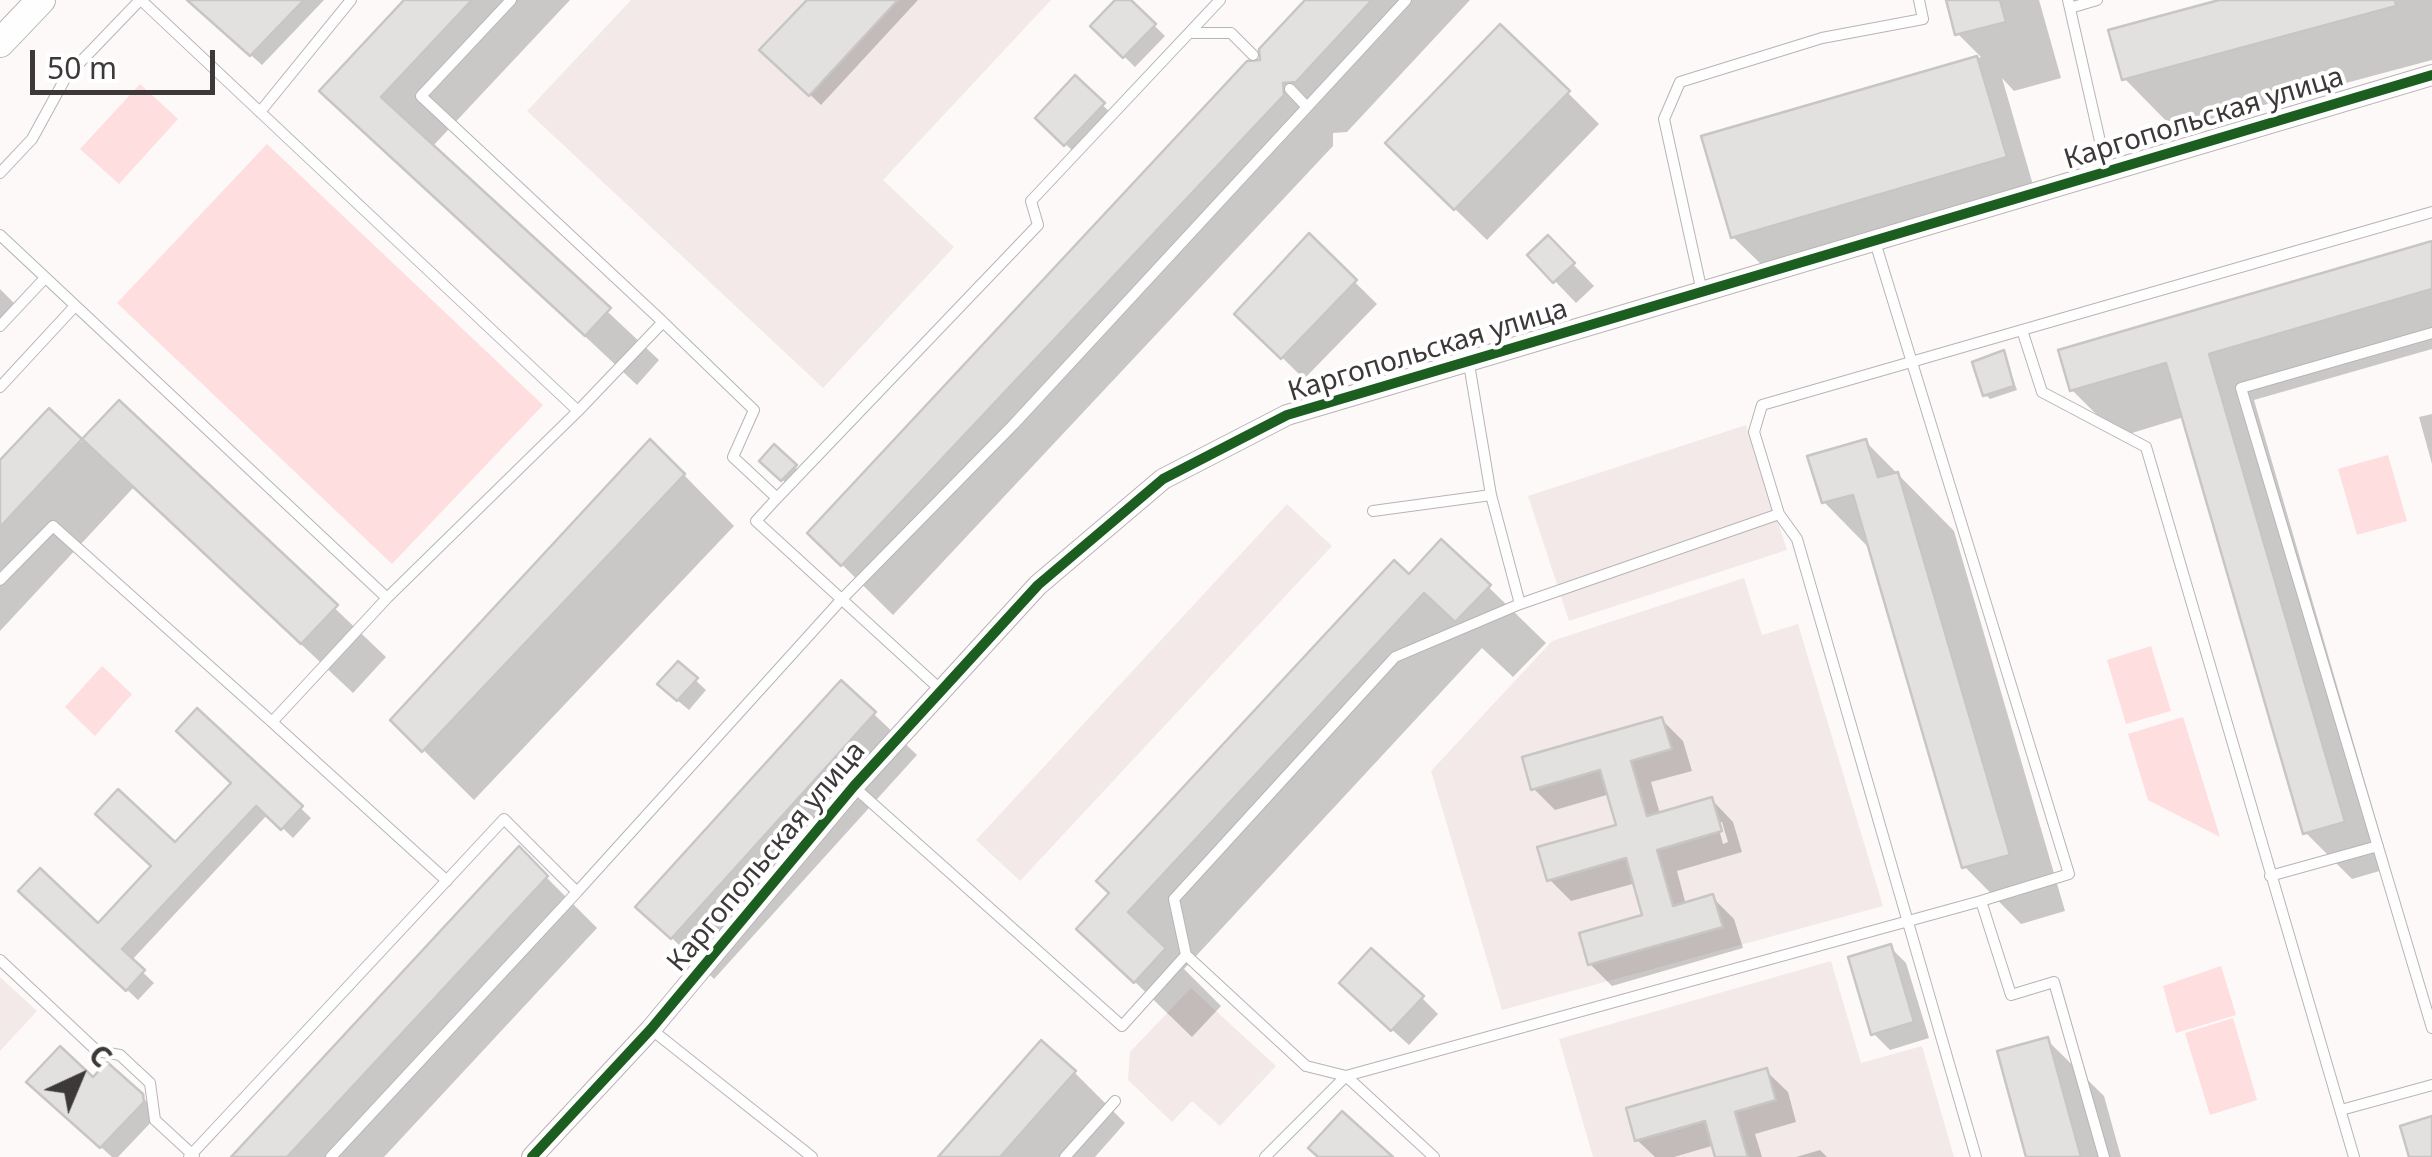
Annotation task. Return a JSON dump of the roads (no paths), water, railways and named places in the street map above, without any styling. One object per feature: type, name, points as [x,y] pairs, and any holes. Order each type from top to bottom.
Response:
[{"type":"main road","points":[[0,44],[41,0]]},
{"type":"street","name":"Каргопольская улица","points":[[532,1157],[651,1029],[854,786],[1038,585],[1163,479],[1287,415],[1470,364],[2432,75]]},
{"type":"lane","points":[[0,173],[32,139],[66,78],[140,0],[578,411]]},
{"type":"lane","points":[[260,112],[351,0]]},
{"type":"lane","points":[[512,0],[422,96],[754,410],[733,457],[777,498]]},
{"type":"lane","points":[[943,692],[756,520],[1038,225],[1032,202],[1220,0]]},
{"type":"lane","points":[[331,1157],[842,600],[1014,424],[1406,0]]},
{"type":"lane","points":[[1702,292],[1664,120],[1680,82],[1822,38],[1922,18],[1919,0]]},
{"type":"lane","points":[[2097,0],[2069,4],[2107,172]]},
{"type":"lane","points":[[1189,33],[1231,33],[1253,55]]},
{"type":"lane","points":[[1290,88],[1308,106]]},
{"type":"lane","points":[[1976,1157],[1911,919],[1797,538],[1779,514],[1754,432],[1762,404],[2432,212]]},
{"type":"lane","points":[[0,235],[386,598]]},
{"type":"lane","points":[[1265,1157],[1346,1076],[2068,874],[1875,242]]},
{"type":"lane","points":[[0,326],[45,278]]},
{"type":"lane","points":[[0,387],[76,306]]},
{"type":"lane","points":[[272,722],[386,598],[578,411],[663,322]]},
{"type":"lane","points":[[2022,330],[2042,392],[2146,447],[2354,1157]]},
{"type":"lane","points":[[2432,333],[2242,388],[2432,1028]]},
{"type":"lane","points":[[1470,364],[1492,496],[1520,604]]},
{"type":"lane","points":[[1374,511],[1492,496]]},
{"type":"lane","points":[[1434,1157],[1346,1076],[1306,1066],[1186,955],[1174,899],[1395,657],[1520,604],[1779,514]]},
{"type":"lane","points":[[0,580],[52,526],[446,881]]},
{"type":"lane","points":[[854,786],[1122,1026],[1186,955]]},
{"type":"lane","points":[[0,960],[97,1051],[120,1055],[150,1083],[155,1120],[192,1156],[504,819],[576,892]]},
{"type":"lane","points":[[2270,876],[2378,846]]},
{"type":"lane","points":[[1981,901],[2011,995],[2054,982],[2104,1157]]},
{"type":"lane","points":[[651,1029],[805,1155]]},
{"type":"lane","points":[[2340,1110],[2432,1086]]},
{"type":"lane","points":[[1064,1157],[1115,1101]]}]
